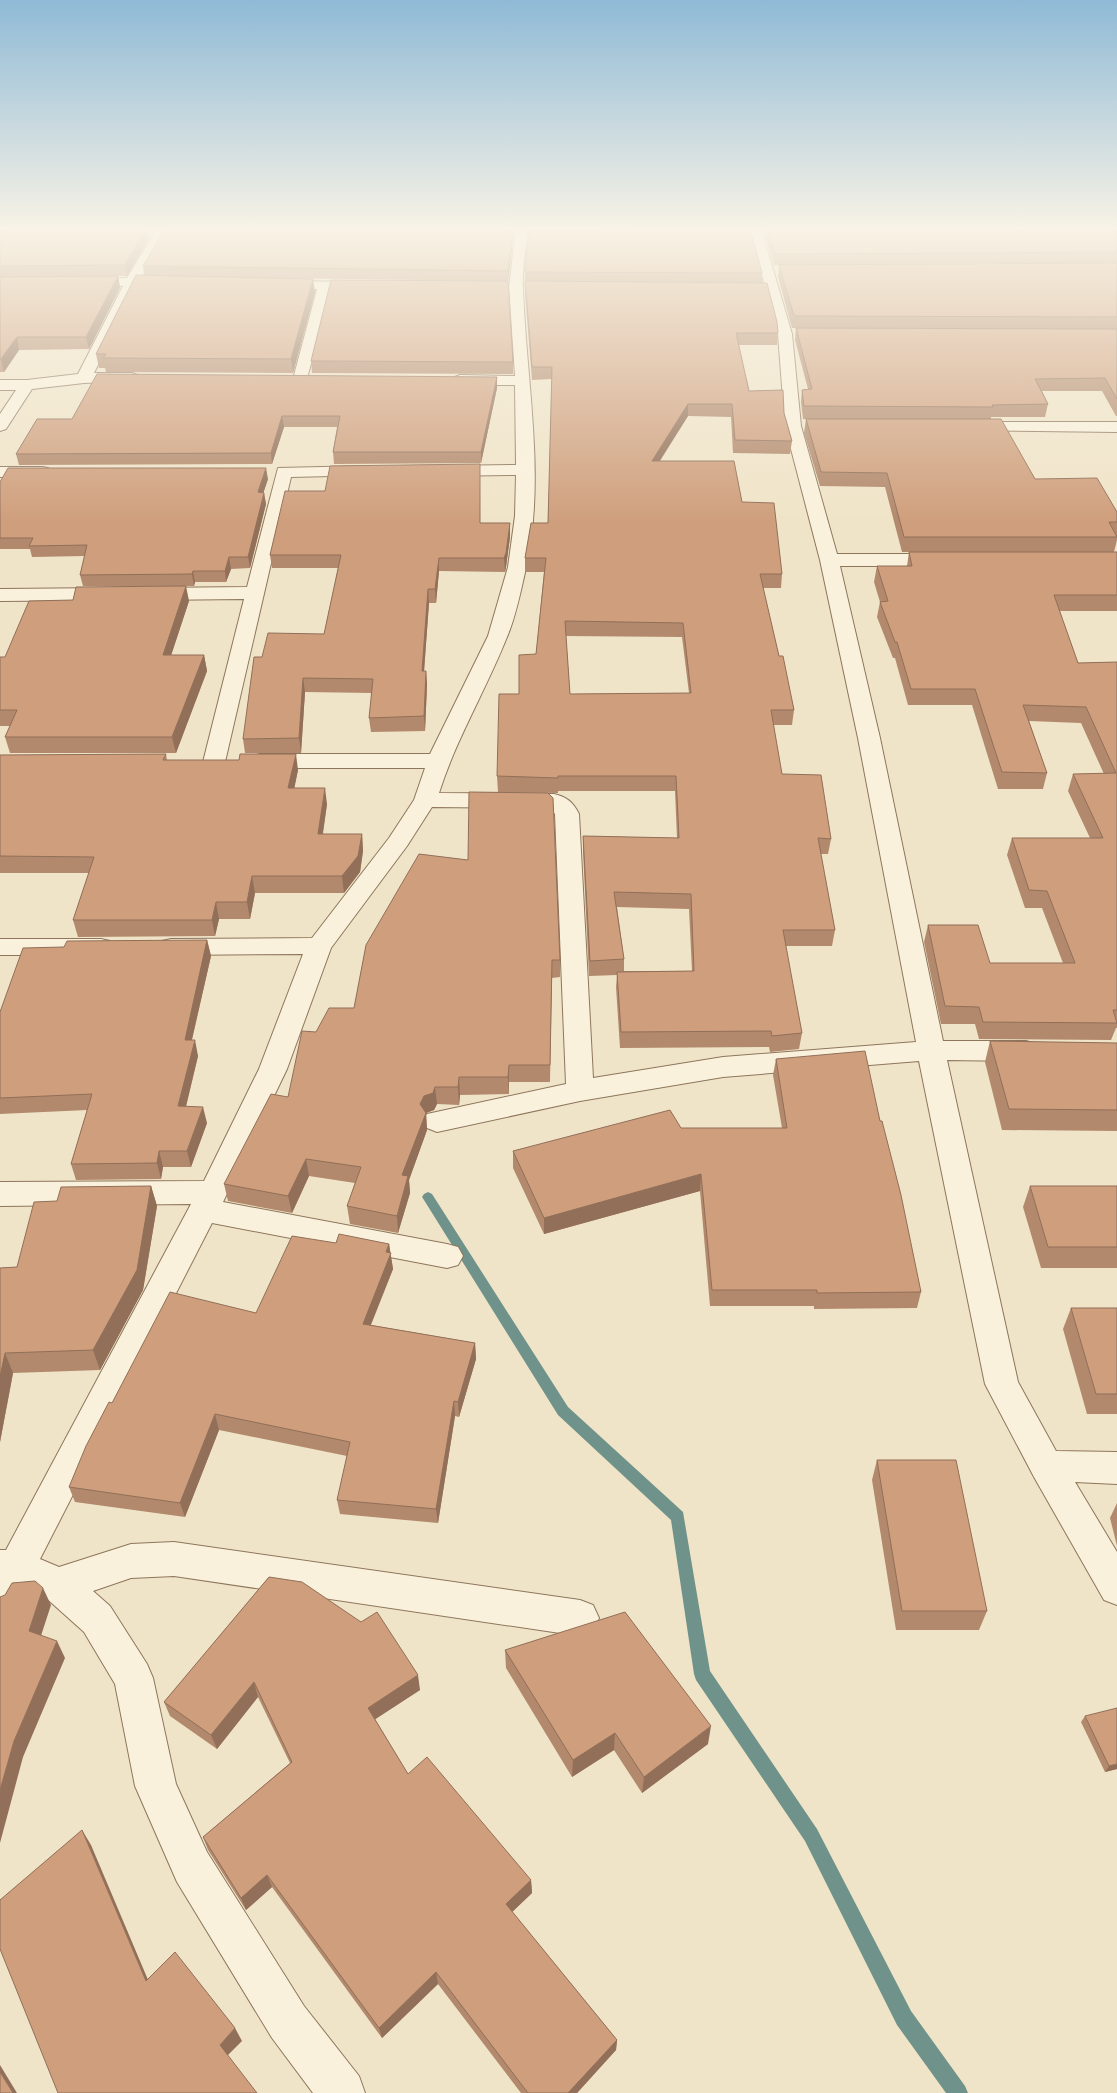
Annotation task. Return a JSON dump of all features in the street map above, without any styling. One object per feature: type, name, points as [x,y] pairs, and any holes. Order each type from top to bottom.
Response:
[{"type":"street","points":[[84,378],[110,326]]},
{"type":"street","points":[[301,379],[315,326]]},
{"type":"street","points":[[519,326],[526,470],[524,516],[517,567],[498,636],[438,761],[425,800],[399,841],[319,946],[273,1069],[208,1201],[5,1577],[58,1585],[131,1560],[174,1559],[580,1618]]},
{"type":"street","points":[[786,326],[790,334],[803,426],[829,560],[869,738],[931,1050],[1002,1384],[1046,1466],[1117,1587]]},
{"type":"street","points":[[0,385],[27,385],[84,378],[142,378]]},
{"type":"street","points":[[281,379],[320,379]]},
{"type":"street","points":[[446,380],[523,381]]},
{"type":"street","points":[[0,426],[27,385]]},
{"type":"street","points":[[950,427],[1117,427]]},
{"type":"street","points":[[429,471],[526,470]]},
{"type":"street","points":[[264,472],[380,471]]},
{"type":"street","points":[[0,472],[61,472]]},
{"type":"street","points":[[284,472],[255,593],[221,762],[438,761]]},
{"type":"street","points":[[829,560],[958,560]]},
{"type":"street","points":[[0,595],[255,593]]},
{"type":"street","points":[[425,800],[554,801],[563,806],[567,814],[580,1091]]},
{"type":"street","points":[[150,947],[319,946]]},
{"type":"street","points":[[0,947],[120,947]]},
{"type":"street","points":[[437,1122],[580,1091],[723,1067],[931,1050],[1048,1051]]},
{"type":"street","points":[[0,1194],[208,1201],[447,1256]]},
{"type":"street","points":[[1046,1466],[1117,1468]]},
{"type":"street","points":[[58,1585],[97,1619],[133,1678],[156,1786],[192,1868],[288,2022],[342,2093]]},
{"type":"building","points":[[0,326],[92,326],[86,337],[17,337],[0,360]]},
{"type":"building","points":[[110,326],[300,326],[291,359],[103,358],[106,354],[96,354]]},
{"type":"building","points":[[320,326],[511,326],[513,362],[311,361]]},
{"type":"building","points":[[529,326],[777,326],[778,333],[736,333],[749,391],[783,390],[784,413],[792,441],[735,440],[732,404],[688,404],[652,461],[734,461],[742,502],[774,503],[782,574],[760,574],[779,656],[783,656],[794,710],[771,710],[782,774],[821,775],[831,839],[818,838],[835,930],[783,930],[802,1033],[772,1036],[771,1031],[621,1032],[617,972],[694,971],[691,894],[614,892],[624,959],[590,961],[583,836],[679,838],[676,776],[558,776],[558,778],[497,776],[499,694],[519,694],[519,655],[536,654],[546,558],[525,558],[531,523],[548,523],[552,367],[532,367]],"holes":[[[565,621],[683,623],[691,693],[570,694]]]},
{"type":"building","points":[[796,328],[1117,329],[1117,399],[1105,378],[1035,379],[1048,404],[992,405],[993,407],[804,406],[802,390],[812,389]]},
{"type":"building","points":[[97,374],[497,377],[481,452],[333,452],[340,416],[282,416],[271,453],[16,454],[37,419],[72,419]]},
{"type":"building","points":[[806,419],[1001,419],[1035,479],[1097,478],[1117,512],[1117,522],[1109,522],[1117,537],[904,537],[887,473],[821,472]]},
{"type":"building","points":[[480,464],[480,523],[510,523],[506,553],[504,558],[439,558],[435,589],[428,589],[422,671],[426,671],[424,716],[369,718],[373,679],[303,678],[299,738],[243,739],[254,657],[262,657],[268,633],[324,634],[341,555],[270,555],[285,491],[325,491],[330,466]]},
{"type":"building","points":[[8,468],[266,468],[258,492],[264,493],[248,557],[229,557],[225,571],[193,571],[192,574],[80,575],[87,545],[29,546],[33,538],[0,538],[0,482]]},
{"type":"building","points":[[909,552],[1117,552],[1117,595],[1054,595],[1078,663],[1117,662],[1117,1010],[1113,1010],[1117,1023],[983,1022],[979,1007],[945,1006],[928,925],[978,925],[990,963],[1075,963],[1047,891],[1029,890],[1012,838],[1103,838],[1073,774],[1116,773],[1086,707],[1023,705],[1047,773],[1002,772],[975,689],[911,689],[897,642],[895,642],[880,602],[888,601],[877,566],[912,566]]},
{"type":"building","points":[[186,586],[163,655],[204,655],[172,737],[5,737],[17,710],[0,710],[0,657],[5,657],[29,601],[73,600],[76,587]]},
{"type":"building","points":[[166,754],[163,760],[239,760],[240,754],[296,754],[288,788],[325,788],[318,834],[362,834],[358,856],[342,876],[252,876],[247,902],[216,902],[212,920],[73,920],[94,857],[0,856],[0,755]]},
{"type":"building","points":[[469,792],[548,793],[553,798],[560,960],[552,960],[550,1065],[509,1065],[508,1077],[459,1077],[458,1087],[435,1087],[433,1093],[424,1096],[420,1104],[426,1113],[402,1175],[408,1176],[397,1216],[347,1206],[361,1167],[306,1159],[288,1196],[224,1184],[271,1094],[288,1097],[302,1031],[316,1032],[329,1008],[354,1008],[366,945],[419,854],[468,860]]},
{"type":"building","points":[[207,940],[185,1040],[195,1040],[178,1106],[203,1107],[187,1151],[159,1151],[157,1163],[71,1164],[92,1094],[0,1098],[0,1012],[23,948],[64,947],[67,941]]},
{"type":"building","points":[[990,1041],[1117,1043],[1117,1110],[1009,1109]]},
{"type":"building","points":[[865,1051],[880,1121],[882,1121],[901,1195],[921,1292],[817,1293],[817,1290],[712,1290],[701,1174],[544,1218],[513,1151],[670,1110],[681,1128],[787,1128],[776,1059]]},
{"type":"building","points":[[151,1186],[137,1270],[93,1350],[5,1353],[0,1377],[0,1268],[17,1267],[34,1202],[57,1201],[61,1187]]},
{"type":"building","points":[[1030,1186],[1117,1186],[1117,1247],[1048,1247]]},
{"type":"building","points":[[339,1234],[389,1244],[386,1252],[391,1253],[363,1324],[475,1343],[458,1402],[454,1401],[436,1509],[337,1500],[350,1442],[215,1414],[180,1503],[69,1487],[86,1446],[109,1402],[112,1403],[170,1292],[256,1313],[292,1236],[336,1243]]},
{"type":"building","points":[[1071,1308],[1117,1308],[1117,1394],[1096,1394]]},
{"type":"building","points":[[877,1460],[956,1460],[987,1611],[902,1611]]},
{"type":"building","points":[[269,1577],[302,1582],[361,1622],[377,1612],[418,1675],[368,1708],[408,1774],[427,1757],[531,1880],[506,1904],[617,2040],[568,2093],[528,2093],[436,1972],[379,2028],[267,1875],[241,1898],[203,1837],[292,1762],[254,1682],[211,1735],[164,1702]]},
{"type":"building","points":[[35,1581],[43,1588],[29,1631],[57,1641],[14,1741],[0,1790],[0,1597],[5,1595],[12,1583]]},
{"type":"building","points":[[625,1612],[711,1726],[644,1777],[615,1733],[573,1760],[505,1650]]},
{"type":"building","points":[[1117,1708],[1117,1764],[1109,1766],[1085,1716]]},
{"type":"building","points":[[82,1830],[146,1981],[175,1952],[235,2028],[220,2045],[257,2093],[58,2093],[0,1949],[0,1900]]},
{"type":"building","points":[[0,2072],[13,2093],[0,2093]]},
{"type":"waterway","points":[[428,1197],[563,1411],[678,1517],[702,1674],[811,1835],[904,2018],[958,2093]]}]
